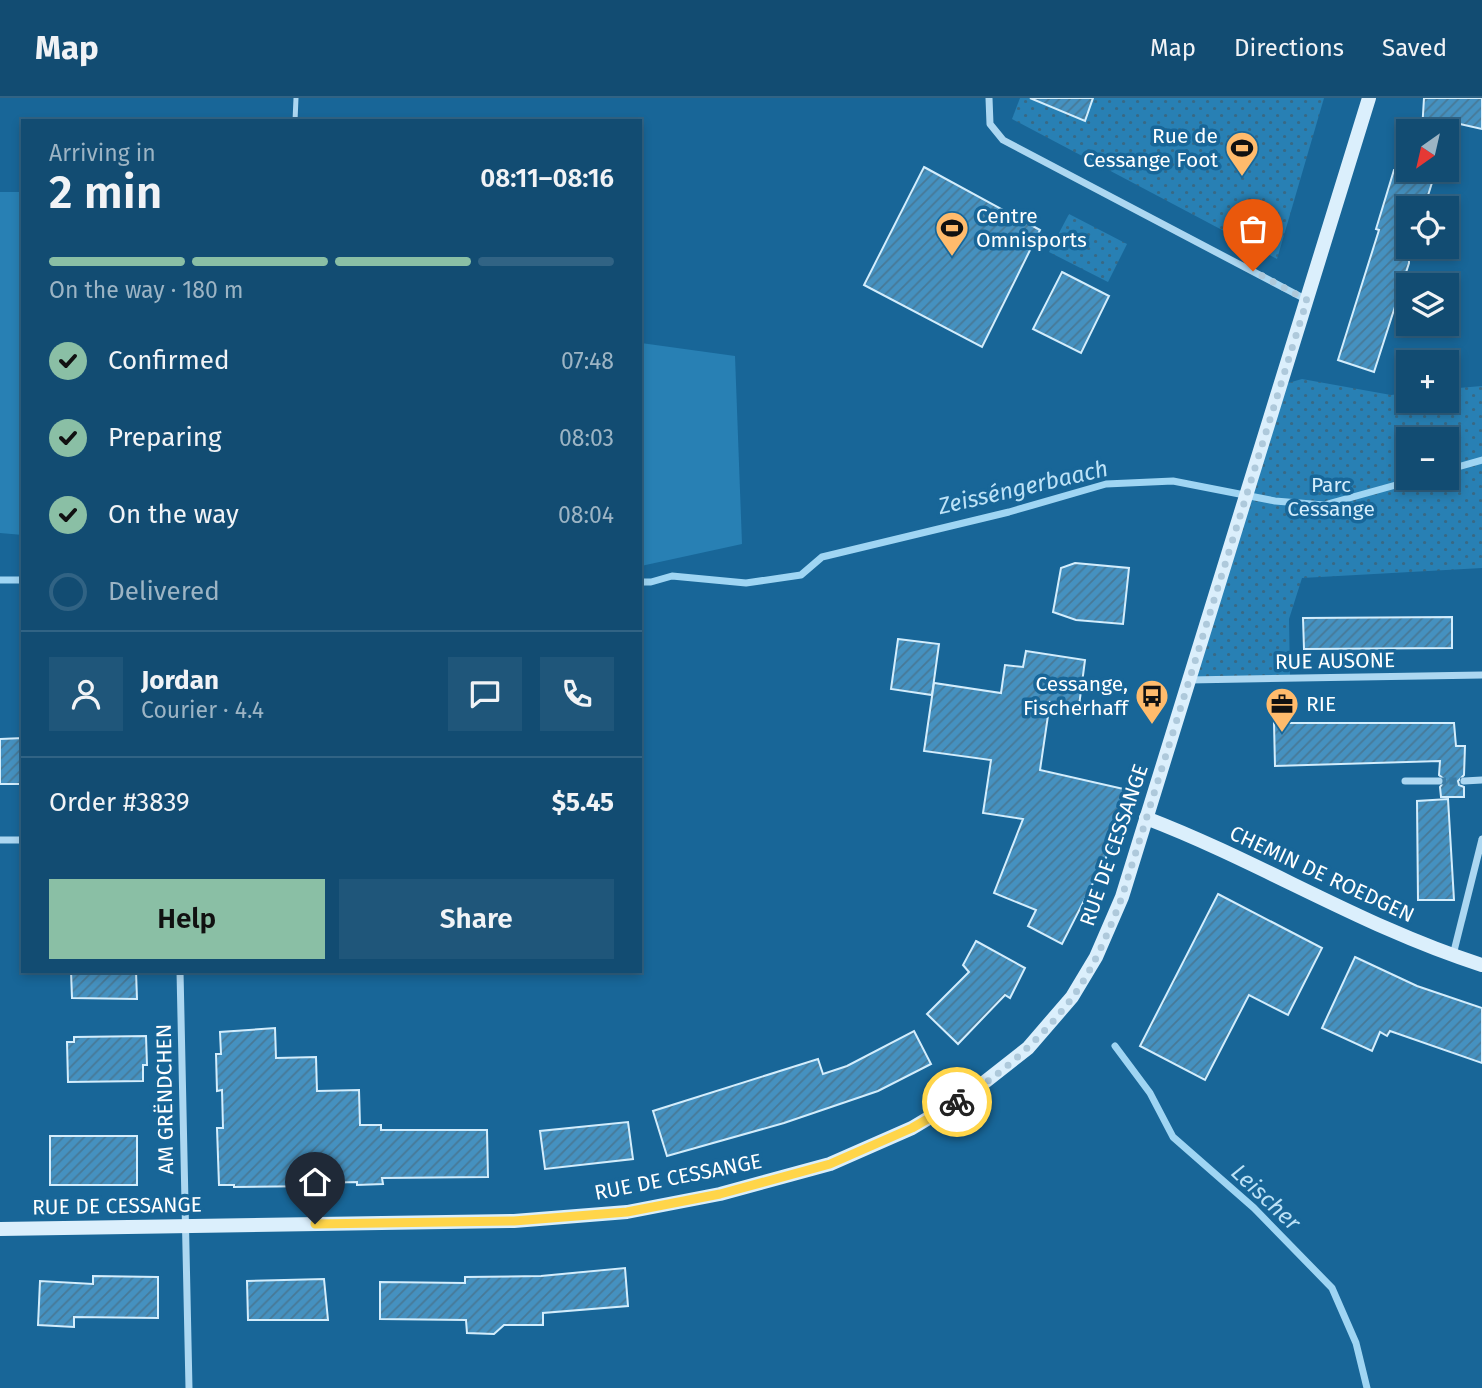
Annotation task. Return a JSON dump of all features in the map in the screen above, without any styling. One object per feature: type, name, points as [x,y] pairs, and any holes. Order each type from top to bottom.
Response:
[{"type":"main road","name":"RUE DE CESSANGE","points":[[0,1229],[514,1221],[627,1212],[720,1194],[830,1164],[912,1128],[972,1092],[1028,1048],[1072,997],[1096,957],[1122,897],[1370,98]]},
{"type":"main road","name":"CHEMIN DE ROEDGEN","points":[[1146,818],[1251,862],[1353,915],[1452,956],[1482,965]]},
{"type":"street","points":[[989,98],[990,124],[1003,140],[1307,300]]},
{"type":"street","name":"RUE AUSONE","points":[[1189,680],[1482,675]]},
{"type":"street","points":[[1464,780],[1482,780]]},
{"type":"street","points":[[1405,781],[1439,781]]},
{"type":"street","points":[[1452,956],[1482,839]]},
{"type":"street","points":[[0,840],[21,840]]},
{"type":"street","name":"AM GRËNDCHEN","points":[[180,973],[188,1388]]},
{"type":"lane","points":[[295,119],[296,98]]},
{"type":"green space","points":[[1020,98],[1324,98],[1277,259],[1012,119]]},
{"type":"green space","points":[[0,192],[21,192],[21,535],[0,533]]},
{"type":"green space","points":[[1069,214],[1127,244],[1108,282],[1049,252]]},
{"type":"green space","points":[[642,343],[735,356],[742,544],[642,566]]},
{"type":"green space","name":"Parc Cessange","points":[[1302,379],[1396,394],[1396,413],[1459,413],[1459,388],[1482,386],[1482,568],[1302,578],[1289,619],[1290,679],[1189,680],[1281,385]]},
{"type":"building","points":[[1030,98],[1093,98],[1085,121]]},
{"type":"building","points":[[1424,98],[1482,98],[1482,129],[1460,124],[1460,119],[1423,119]]},
{"type":"building","name":"Centre Omnisports","points":[[924,167],[1040,230],[982,347],[864,285]]},
{"type":"building","points":[[1394,170],[1396,182],[1432,182],[1428,196],[1396,196],[1396,259],[1409,259],[1409,263],[1406,273],[1396,273],[1396,303],[1374,372],[1338,360],[1379,230],[1376,229]]},
{"type":"building","points":[[1062,272],[1109,296],[1081,353],[1033,329]]},
{"type":"building","points":[[1075,563],[1129,568],[1123,624],[1076,620],[1053,612],[1061,568]]},
{"type":"building","points":[[1452,617],[1452,648],[1304,649],[1303,618]]},
{"type":"building","points":[[898,639],[939,644],[932,695],[891,689]]},
{"type":"building","points":[[1026,651],[1085,660],[1079,706],[1050,702],[1040,770],[1128,790],[1116,838],[1062,944],[1028,926],[1036,910],[994,893],[1023,819],[983,813],[991,760],[924,751],[934,683],[1001,693],[1005,665],[1023,667]]},
{"type":"building","points":[[1274,723],[1454,723],[1456,746],[1465,746],[1464,775],[1458,781],[1459,785],[1464,787],[1464,797],[1441,797],[1440,787],[1445,780],[1439,775],[1440,761],[1275,766]]},
{"type":"building","points":[[21,738],[21,784],[0,784],[0,739]]},
{"type":"building","points":[[1448,799],[1454,900],[1418,900],[1417,801]]},
{"type":"building","points":[[1218,894],[1322,948],[1288,1015],[1249,995],[1205,1080],[1140,1046]]},
{"type":"building","points":[[976,941],[1025,968],[1010,998],[1005,995],[958,1044],[927,1014],[969,972],[963,965]]},
{"type":"building","points":[[1355,957],[1417,986],[1482,1008],[1482,1063],[1390,1031],[1387,1036],[1380,1032],[1372,1051],[1322,1028]]},
{"type":"building","points":[[71,973],[136,973],[137,999],[72,998]]},
{"type":"building","points":[[275,1028],[276,1058],[316,1057],[317,1091],[359,1090],[360,1125],[381,1125],[381,1130],[487,1130],[488,1177],[382,1178],[383,1184],[357,1185],[357,1182],[320,1183],[320,1186],[219,1185],[217,1128],[223,1128],[222,1090],[217,1091],[216,1054],[221,1054],[220,1032]]},
{"type":"building","points":[[914,1031],[931,1064],[878,1091],[784,1123],[667,1156],[653,1111],[818,1059],[823,1074],[847,1066]]},
{"type":"building","points":[[146,1036],[147,1065],[143,1065],[143,1081],[68,1082],[67,1042],[74,1042],[74,1037]]},
{"type":"building","points":[[628,1122],[633,1159],[545,1169],[540,1131]]},
{"type":"building","points":[[50,1136],[137,1136],[137,1185],[50,1185]]},
{"type":"building","points":[[625,1268],[628,1306],[543,1313],[543,1325],[504,1325],[494,1334],[467,1333],[466,1320],[380,1319],[380,1282],[465,1283],[465,1277],[541,1276]]},
{"type":"building","points":[[93,1276],[158,1277],[158,1318],[74,1317],[74,1327],[38,1325],[40,1281],[93,1284]]},
{"type":"building","points":[[324,1279],[328,1320],[248,1320],[247,1281]]},
{"type":"waterway","name":"Zeisséngerbaach","points":[[1459,467],[1482,460]]},
{"type":"waterway","name":"Zeisséngerbaach","points":[[642,582],[672,576],[746,583],[801,575],[822,557],[1009,512],[1106,484],[1173,481],[1275,501],[1324,505],[1396,485]]},
{"type":"waterway","name":"Zeisséngerbaach","points":[[0,580],[21,580]]},
{"type":"waterway","name":"Leischer","points":[[1115,1046],[1150,1093],[1173,1137],[1254,1208],[1332,1288],[1356,1343],[1367,1388]]},
{"type":"tunnel","points":[[1439,781],[1464,781]]},
{"type":"way so far","points":[[957,1102],[1028,1048],[1072,997],[1096,957],[1122,897],[1307,300],[1253,271]]},
{"type":"place","name":"Rue de Cessange Foot","points":[[1242,178]]},
{"type":"place","name":"Centre Omnisports","points":[[952,258]]},
{"type":"place","name":"Cessange, Fischerhaff","points":[[1152,726]]},
{"type":"place","name":"RIE","points":[[1282,734]]},
{"type":"route","points":[[315,1224],[514,1221],[627,1212],[720,1194],[830,1164],[912,1128],[957,1102]]}]
